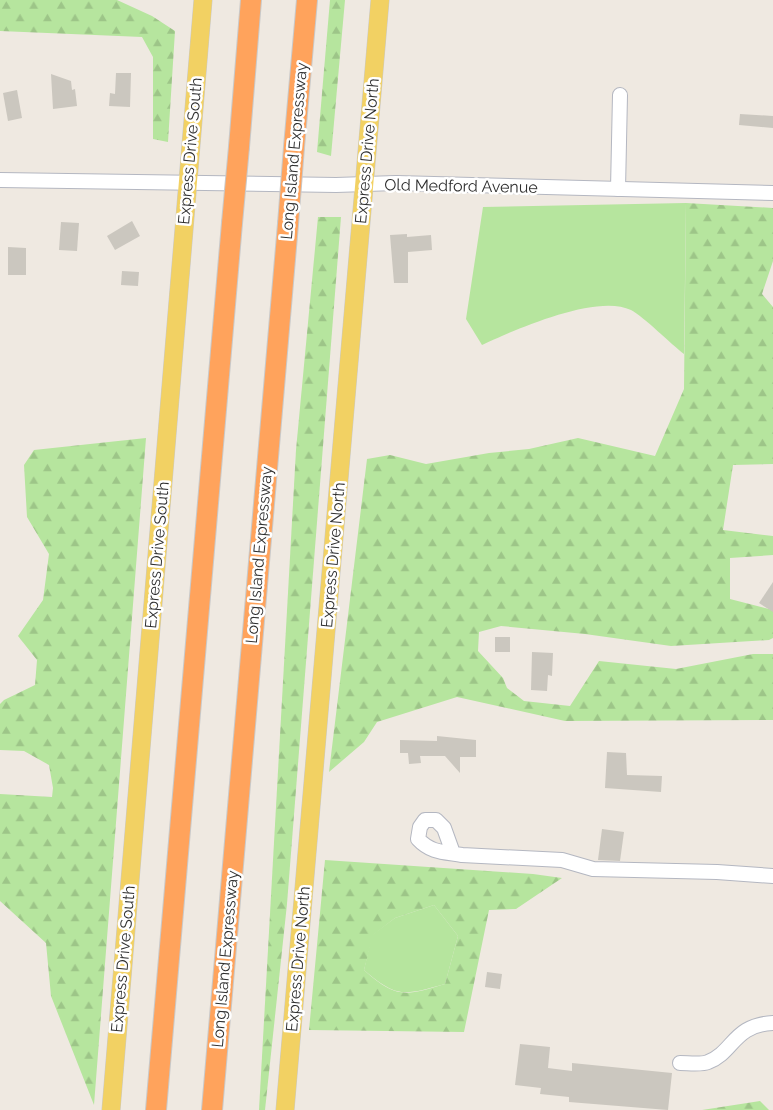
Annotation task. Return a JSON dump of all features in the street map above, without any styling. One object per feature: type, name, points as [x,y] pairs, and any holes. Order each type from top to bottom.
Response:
[{"type":"highway","points":[[156,1110],[251,0]]},
{"type":"highway","name":"Long Island Expressway","points":[[212,1110],[307,0]]},
{"type":"main road","name":"Express Drive South","points":[[111,1110],[203,0]]},
{"type":"main road","name":"Express Drive North","points":[[285,1110],[380,0]]},
{"type":"street","points":[[618,189],[620,95]]},
{"type":"street","name":"Old Medford Avenue","points":[[0,180],[364,184],[773,193]]},
{"type":"street","points":[[453,853],[562,860],[593,868],[717,872],[773,876]]},
{"type":"street","points":[[680,1063],[707,1063],[741,1032],[773,1023]]},
{"type":"green space","points":[[0,0],[117,0],[152,16],[175,31],[168,142],[153,139],[153,57],[142,37],[0,31]]},
{"type":"green space","points":[[330,0],[345,0],[331,156],[317,152]]},
{"type":"green space","points":[[686,203],[684,354],[636,313],[616,306],[598,306],[556,316],[534,323],[482,345],[466,319],[483,207]]},
{"type":"green space","points":[[686,203],[773,208],[773,261],[762,294],[773,307],[773,464],[733,465],[723,530],[773,536],[773,555],[730,558],[730,599],[773,610],[773,638],[769,640],[671,646],[585,634],[501,626],[479,632],[478,651],[503,678],[507,688],[524,701],[570,706],[599,661],[676,669],[753,654],[773,654],[773,720],[565,721],[457,697],[377,722],[364,742],[329,772],[367,459],[390,455],[426,464],[489,453],[529,449],[578,438],[655,456],[684,389]]},
{"type":"green space","points":[[318,217],[341,217],[287,904],[265,1110],[259,1110],[296,450]]},
{"type":"green space","points":[[146,438],[94,1105],[51,996],[46,943],[0,901],[0,794],[52,797],[53,788],[49,765],[24,751],[0,750],[0,704],[4,700],[35,685],[37,660],[18,636],[43,600],[49,554],[27,517],[24,465],[34,450]]},
{"type":"green space","points":[[325,860],[533,874],[562,878],[516,909],[489,910],[464,1032],[309,1030]],"holes":[[[434,905],[458,936],[445,984],[420,991],[402,992],[385,986],[364,970],[373,935],[395,918]]]},
{"type":"green space","points":[[434,905],[458,936],[445,984],[420,991],[402,992],[385,986],[364,970],[372,935],[395,918]]},
{"type":"green space","points":[[760,1101],[769,1110],[702,1110]]},
{"type":"building","points":[[116,73],[131,73],[130,107],[109,106],[110,93],[115,94]]},
{"type":"building","points":[[51,74],[71,81],[72,90],[75,89],[77,106],[53,109]]},
{"type":"building","points":[[17,90],[22,118],[8,121],[3,93]]},
{"type":"building","points":[[740,114],[773,116],[773,128],[739,125]]},
{"type":"building","points":[[132,221],[140,236],[115,250],[107,236]]},
{"type":"building","points":[[61,222],[79,223],[77,251],[59,250]]},
{"type":"building","points":[[407,234],[407,237],[431,235],[432,250],[408,252],[408,283],[394,283],[390,235]]},
{"type":"building","points":[[8,247],[26,248],[26,275],[8,275]]},
{"type":"building","points":[[122,271],[139,272],[138,286],[121,285]]},
{"type":"building","points":[[773,582],[773,612],[759,603]]},
{"type":"building","points":[[495,637],[510,637],[510,652],[495,652]]},
{"type":"building","points":[[532,652],[553,653],[552,676],[548,675],[547,691],[531,690]]},
{"type":"building","points":[[437,736],[476,740],[476,757],[460,757],[460,773],[445,756],[420,756],[421,763],[409,764],[408,753],[400,753],[400,740],[437,741]]},
{"type":"building","points":[[607,752],[626,753],[627,775],[662,776],[661,792],[605,788]]},
{"type":"building","points":[[602,829],[624,832],[620,861],[598,860]]},
{"type":"building","points":[[487,972],[502,974],[500,989],[485,987]]},
{"type":"building","points":[[520,1044],[550,1047],[548,1068],[572,1071],[572,1063],[672,1073],[668,1110],[569,1102],[569,1097],[540,1094],[541,1088],[515,1085]]}]
